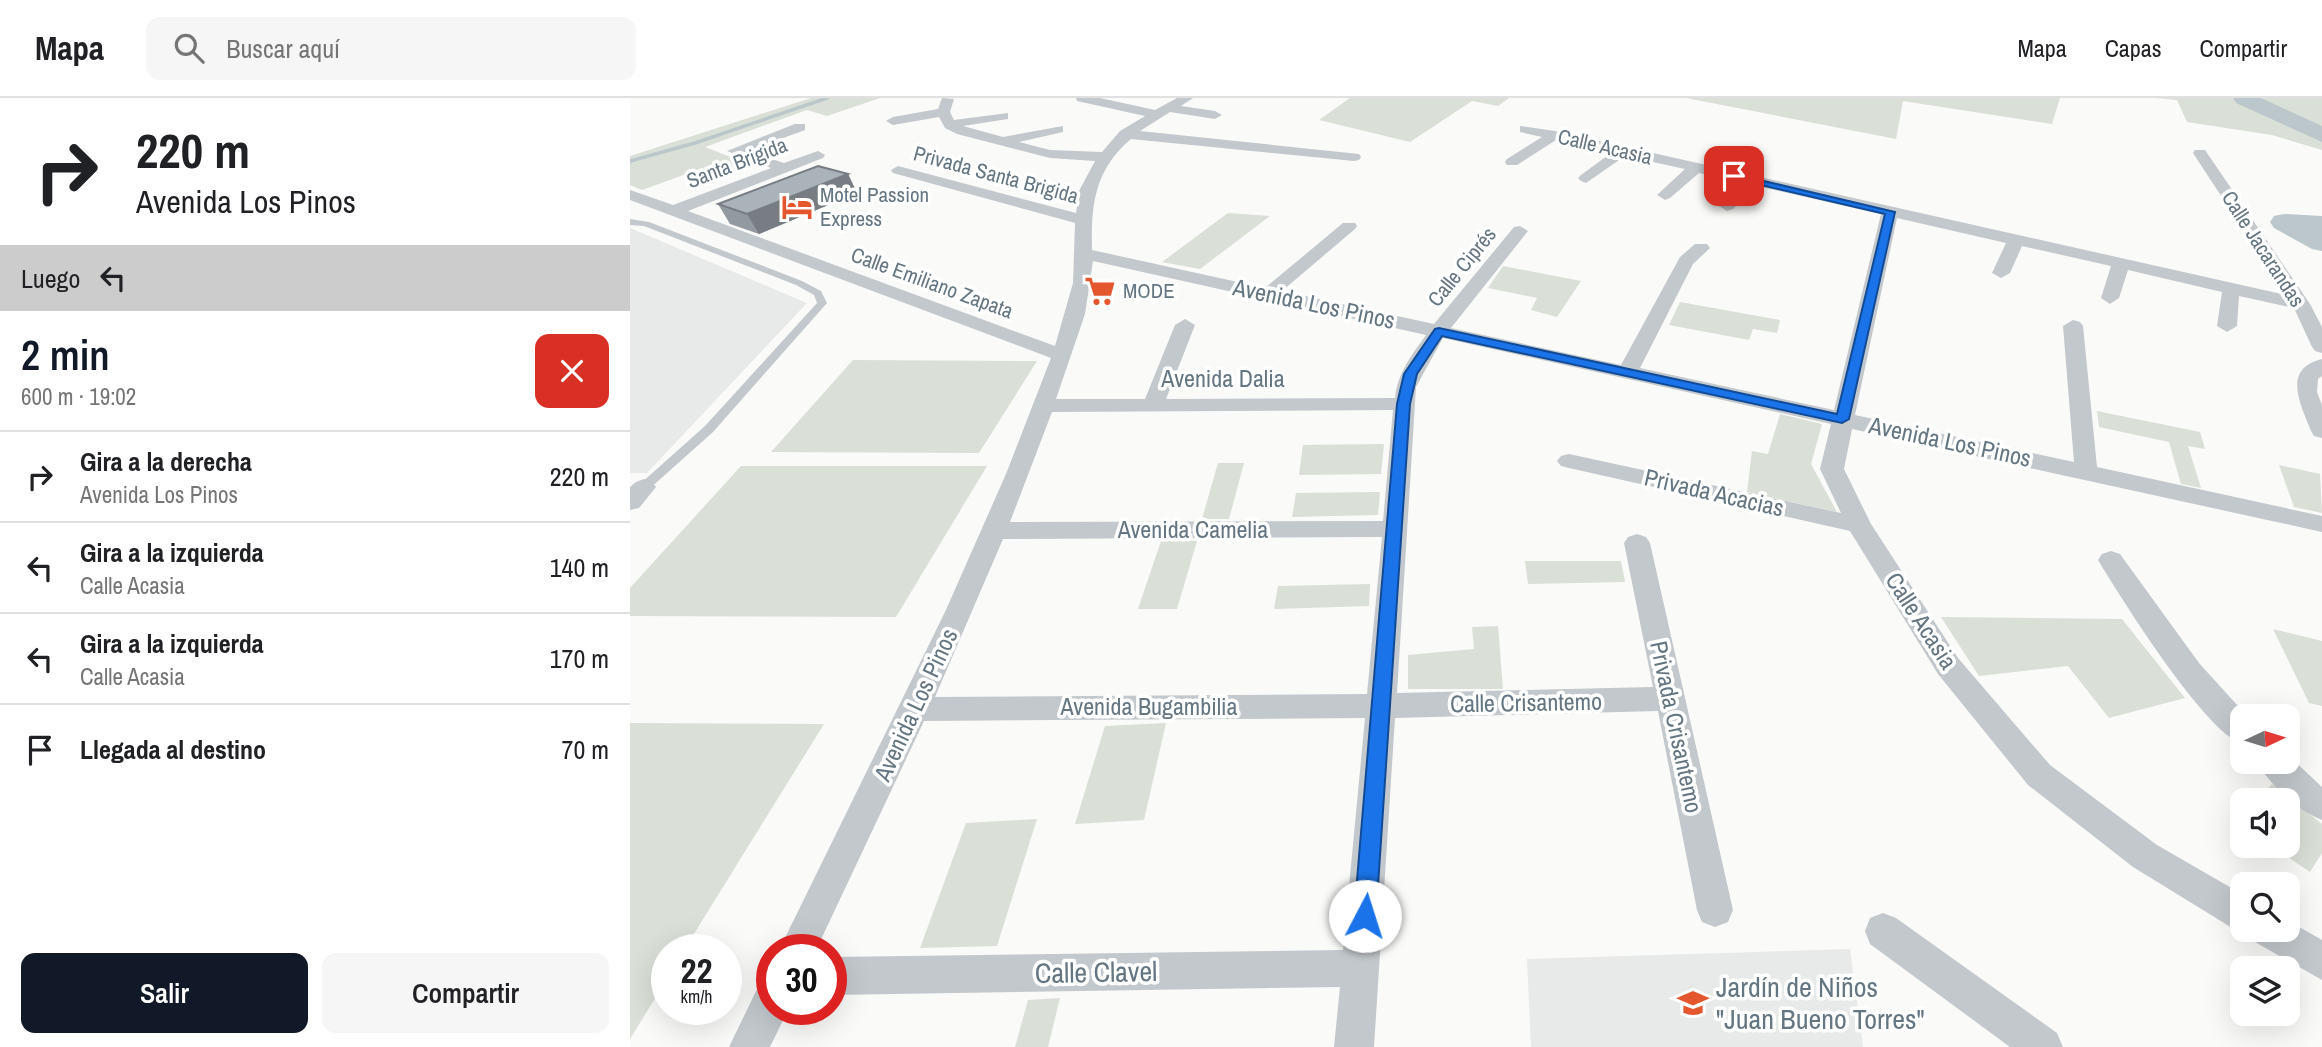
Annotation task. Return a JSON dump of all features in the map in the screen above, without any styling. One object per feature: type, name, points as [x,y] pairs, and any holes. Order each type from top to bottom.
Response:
[{"type":"street","points":[[1082,98],[1220,113],[1196,126]]},
{"type":"street","name":"Avenida Los Pinos","points":[[805,934],[917,709],[1043,406],[1082,284],[1085,254],[1083,220],[1087,189],[1105,158],[1125,134],[1170,107]]},
{"type":"street","points":[[893,121],[947,112],[1003,116]]},
{"type":"street","points":[[947,112],[962,131],[1050,154],[1105,158]]},
{"type":"street","points":[[782,167],[734,151],[800,127]]},
{"type":"street","name":"Calle Acasia","points":[[1525,129],[2301,304]]},
{"type":"street","points":[[1004,141],[1058,130]]},
{"type":"street","points":[[1125,134],[1354,157]]},
{"type":"street","points":[[1512,162],[1555,135]]},
{"type":"street","points":[[1586,178],[1622,151]]},
{"type":"street","name":"Calle Jacarandas","points":[[2200,153],[2301,304],[2322,347]]},
{"type":"street","name":"Santa Brigida","points":[[673,211],[818,155]]},
{"type":"street","points":[[1665,195],[1695,168]]},
{"type":"street","name":"Privada Santa Brigida","points":[[898,170],[1083,220]]},
{"type":"street","points":[[1727,206],[1753,181]]},
{"type":"street","name":"Calle Emiliano Zapata","points":[[630,195],[1061,355]]},
{"type":"street","name":"Calle Acasia","points":[[1890,212],[1832,469],[1859,525],[1948,666],[2039,775],[2145,856],[2230,907]]},
{"type":"street","points":[[1268,294],[1349,226]]},
{"type":"street","name":"Calle Ciprés","points":[[1354,1047],[1404,404],[1411,374],[1439,331],[1520,232]]},
{"type":"street","points":[[2001,273],[2016,240]]},
{"type":"street","points":[[1628,371],[1686,261],[1701,247]]},
{"type":"street","name":"Avenida Los Pinos","points":[[1085,254],[2086,470],[2322,524]]},
{"type":"street","points":[[2110,298],[2121,264]]},
{"type":"street","points":[[2227,326],[2231,289]]},
{"type":"street","points":[[1153,406],[1185,325]]},
{"type":"street","points":[[2073,326],[2086,470]]},
{"type":"street","points":[[2322,365],[2308,377],[2306,392],[2322,431]]},
{"type":"street","name":"Avenida Dalia","points":[[1043,406],[1404,404]]},
{"type":"street","name":"Privada Acacias","points":[[1569,461],[1859,525]]},
{"type":"street","name":"Avenida Camelia","points":[[993,531],[1394,529]]},
{"type":"street","name":"Privada Crisantemo","points":[[1637,543],[1715,910]]},
{"type":"street","points":[[2111,560],[2172,651],[2230,720]]},
{"type":"street","name":"Calle Crisantemo","points":[[1382,706],[1670,699]]},
{"type":"street","name":"Avenida Bugambilia","points":[[917,709],[1382,706]]},
{"type":"street","points":[[2286,774],[2308,796],[2322,805]]},
{"type":"street","points":[[1883,930],[2025,1040]]},
{"type":"street","points":[[2290,942],[2322,961]]},
{"type":"street","name":"Calle Clavel","points":[[847,975],[1361,968]]},
{"type":"street","points":[[749,1047],[760,1025]]},
{"type":"lane","points":[[630,222],[646,224],[799,283],[818,293],[822,303],[709,429],[637,495]]},
{"type":"shaded area","points":[[811,98],[880,98],[827,116],[807,110],[705,147],[751,165],[709,179],[686,174],[642,190],[630,185],[630,156]]},
{"type":"shaded area","points":[[1350,98],[1509,98],[1498,106],[1472,101],[1410,142],[1319,120]]},
{"type":"shaded area","points":[[1686,98],[2060,98],[2052,124],[1903,101],[1896,139]]},
{"type":"shaded area","points":[[2155,98],[2322,98],[2322,150],[2272,135],[2187,122],[2177,100]]},
{"type":"shaded area","points":[[1228,213],[1270,216],[1200,269],[1162,262]]},
{"type":"shaded area","points":[[630,228],[807,303],[647,473],[630,473]]},
{"type":"shaded area","points":[[1503,266],[1581,281],[1557,317],[1531,310],[1537,298],[1488,288]]},
{"type":"shaded area","points":[[1680,302],[1780,320],[1777,333],[1753,329],[1749,340],[1669,325]]},
{"type":"shaded area","points":[[853,360],[1037,361],[979,453],[771,452]]},
{"type":"shaded area","points":[[2097,411],[2200,432],[2205,449],[2188,446],[2201,488],[2181,484],[2169,442],[2099,427]]},
{"type":"shaded area","points":[[1780,414],[1822,424],[1811,464],[1837,512],[1747,492],[1752,451],[1768,454]]},
{"type":"shaded area","points":[[1384,444],[1381,474],[1299,475],[1303,445]]},
{"type":"shaded area","points":[[1218,463],[1244,463],[1229,519],[1202,519]]},
{"type":"shaded area","points":[[2279,465],[2320,474],[2322,513],[2294,507]]},
{"type":"shaded area","points":[[741,466],[987,466],[896,617],[630,616],[630,588]]},
{"type":"shaded area","points":[[1380,492],[1378,515],[1292,517],[1296,493]]},
{"type":"shaded area","points":[[1161,541],[1197,541],[1177,609],[1138,609]]},
{"type":"shaded area","points":[[1525,561],[1621,561],[1625,582],[1528,584]]},
{"type":"shaded area","points":[[1370,584],[1369,606],[1274,609],[1278,586]]},
{"type":"shaded area","points":[[1941,617],[2122,619],[2185,698],[2109,718],[2068,666],[1979,676]]},
{"type":"shaded area","points":[[1498,626],[1503,689],[1408,689],[1408,655],[1474,649],[1472,627]]},
{"type":"shaded area","points":[[2273,629],[2322,641],[2322,706],[2309,703]]},
{"type":"shaded area","points":[[630,723],[824,724],[694,934],[651,934],[651,1005],[630,1039]]},
{"type":"shaded area","points":[[1166,723],[1144,820],[1075,824],[1105,726]]},
{"type":"shaded area","points":[[2300,806],[2322,824],[2322,853],[2310,872],[2289,858],[2300,858]]},
{"type":"shaded area","points":[[1037,819],[997,946],[920,948],[966,823]]},
{"type":"shaded area","name":"Jardín de Niños \"Juan Bueno Torres\"","points":[[1850,949],[1863,1047],[1531,1047],[1527,959]]},
{"type":"shaded area","points":[[1060,998],[1048,1047],[1015,1047],[1028,1000]]},
{"type":"building","points":[[818,166],[848,174],[747,214],[718,204]]},
{"type":"waterway","points":[[630,161],[695,143],[827,98]]},
{"type":"waterway","points":[[2244,98],[2322,135]]},
{"type":"waterway","points":[[2322,224],[2284,222],[2322,243]]},
{"type":"place","name":"Motel Passion Express","points":[[797,207]]},
{"type":"place","name":"MODE","points":[[1100,291]]},
{"type":"place","name":"Jardín de Niños \"Juan Bueno Torres\"","points":[[1693,1003]]},
{"type":"route","points":[[1365,916],[1406,387],[1415,365],[1439,331],[1842,419],[1890,212],[1734,176]]}]
